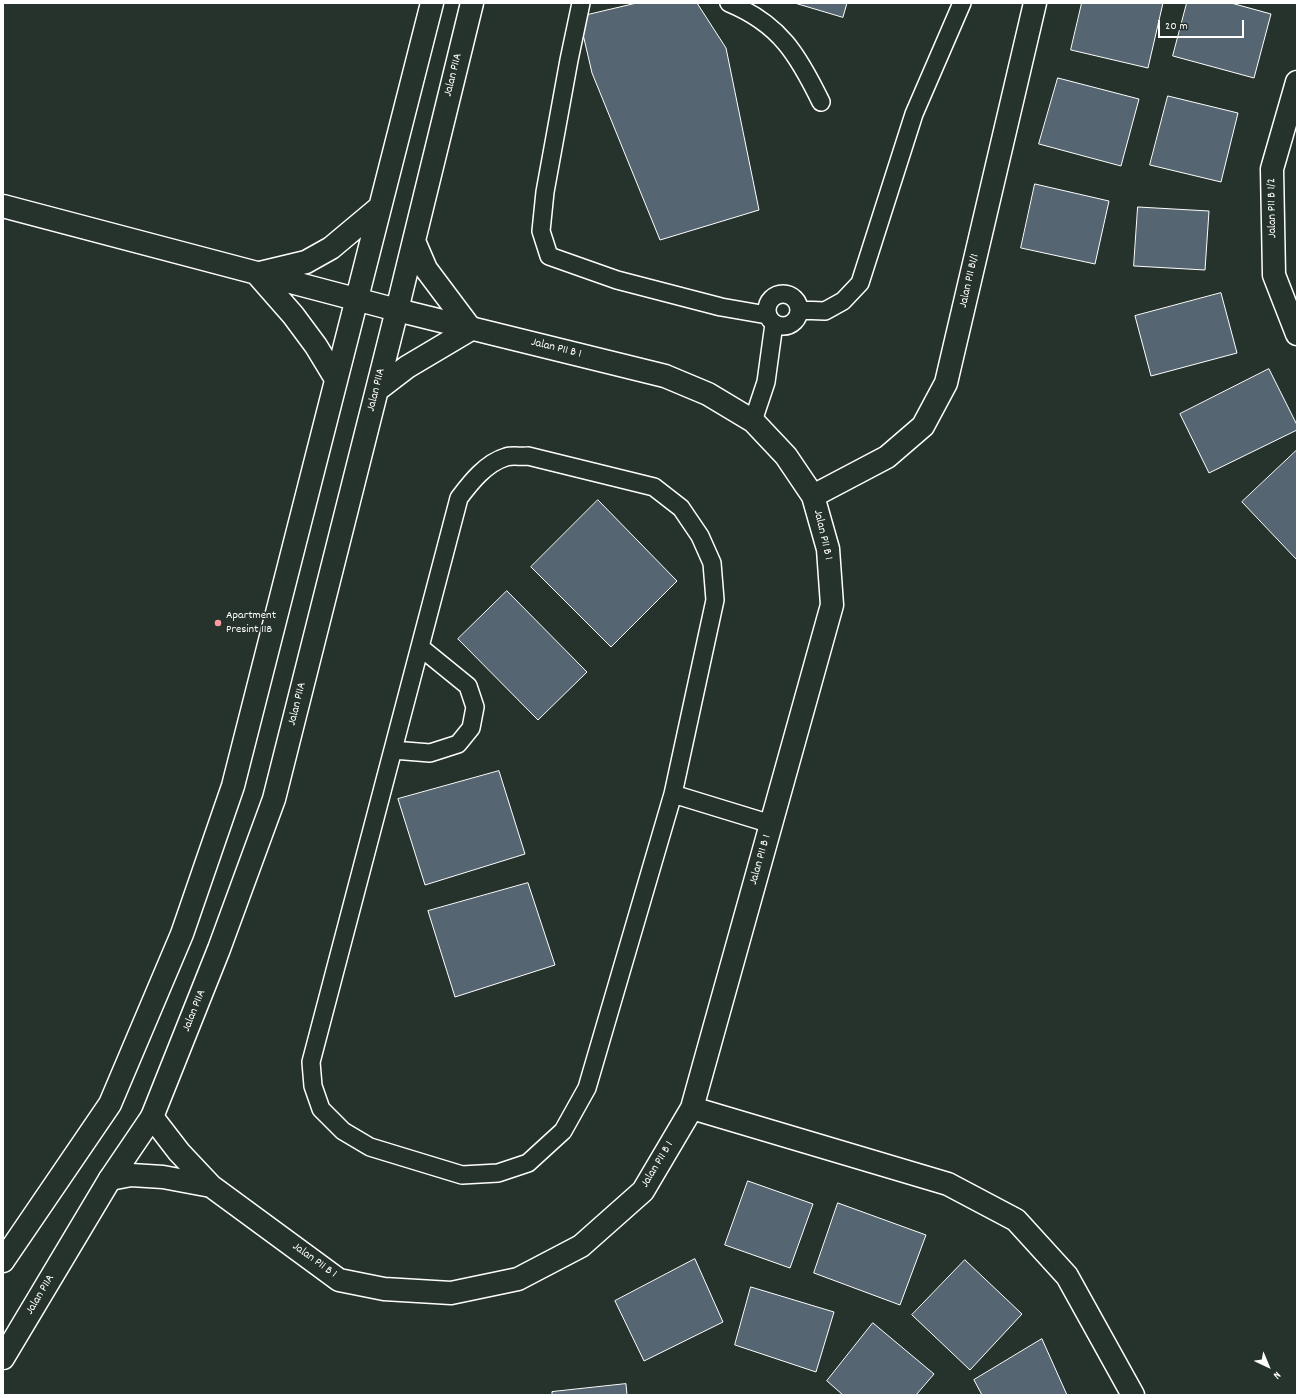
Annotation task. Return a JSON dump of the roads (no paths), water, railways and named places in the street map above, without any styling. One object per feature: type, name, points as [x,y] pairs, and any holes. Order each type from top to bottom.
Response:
[{"type":"street","points":[[3,1261],[110,1104],[182,934],[233,786],[432,3]]},
{"type":"street","name":"Jalan P11A","points":[[3,1358],[110,1179],[152,1117],[219,949],[274,799],[397,310],[472,3]]},
{"type":"street","name":"Jalan P11 B1/1","points":[[813,496],[887,457],[923,426],[946,383],[1035,3]]},
{"type":"street","name":"Jalan P11 B 1/2","points":[[1297,82],[1272,169],[1274,275],[1297,334]]},
{"type":"street","name":"Jalan P11 B 1","points":[[3,206],[356,300],[665,376],[708,394],[753,421],[786,456],[813,496],[828,549],[832,606],[692,1108],[643,1191],[581,1246],[518,1279],[451,1293],[384,1290],[339,1280],[211,1186],[179,1152],[152,1117]]},
{"type":"street","points":[[336,379],[316,346],[293,315],[257,274],[306,262],[312,259],[331,248],[380,207]]},
{"type":"street","points":[[377,390],[408,367],[471,329],[426,269],[414,241]]},
{"type":"street","points":[[692,1108],[948,1184],[1016,1220],[1067,1276],[1133,1395]]},
{"type":"street","name":"Jalan P11 B 1","points":[[110,1179],[131,1175],[163,1177],[211,1186]]},
{"type":"lane","points":[[581,3],[569,60],[544,200],[541,231],[549,256],[617,280],[770,320],[785,326],[795,321],[799,310],[796,299],[786,293],[774,296],[767,304],[770,320],[766,382],[753,421]]},
{"type":"lane","points":[[730,3],[767,23],[788,45],[806,72],[822,102]]},
{"type":"lane","points":[[799,310],[825,311],[844,301],[860,283],[914,114],[962,3]]},
{"type":"lane","points":[[528,456],[654,487],[681,508],[700,536],[712,563],[715,600],[673,794],[588,1088],[563,1131],[528,1163],[498,1173],[462,1175],[370,1147],[343,1132],[321,1109],[313,1086],[311,1062],[393,750],[459,498],[471,481],[486,468],[507,457],[528,456]]},
{"type":"lane","points":[[393,750],[430,753],[458,744],[472,728],[475,707],[468,686],[420,647]]},
{"type":"lane","points":[[673,794],[772,824]]},
{"type":"place","name":"Apartment Presint 11B","points":[[218,623]]}]
